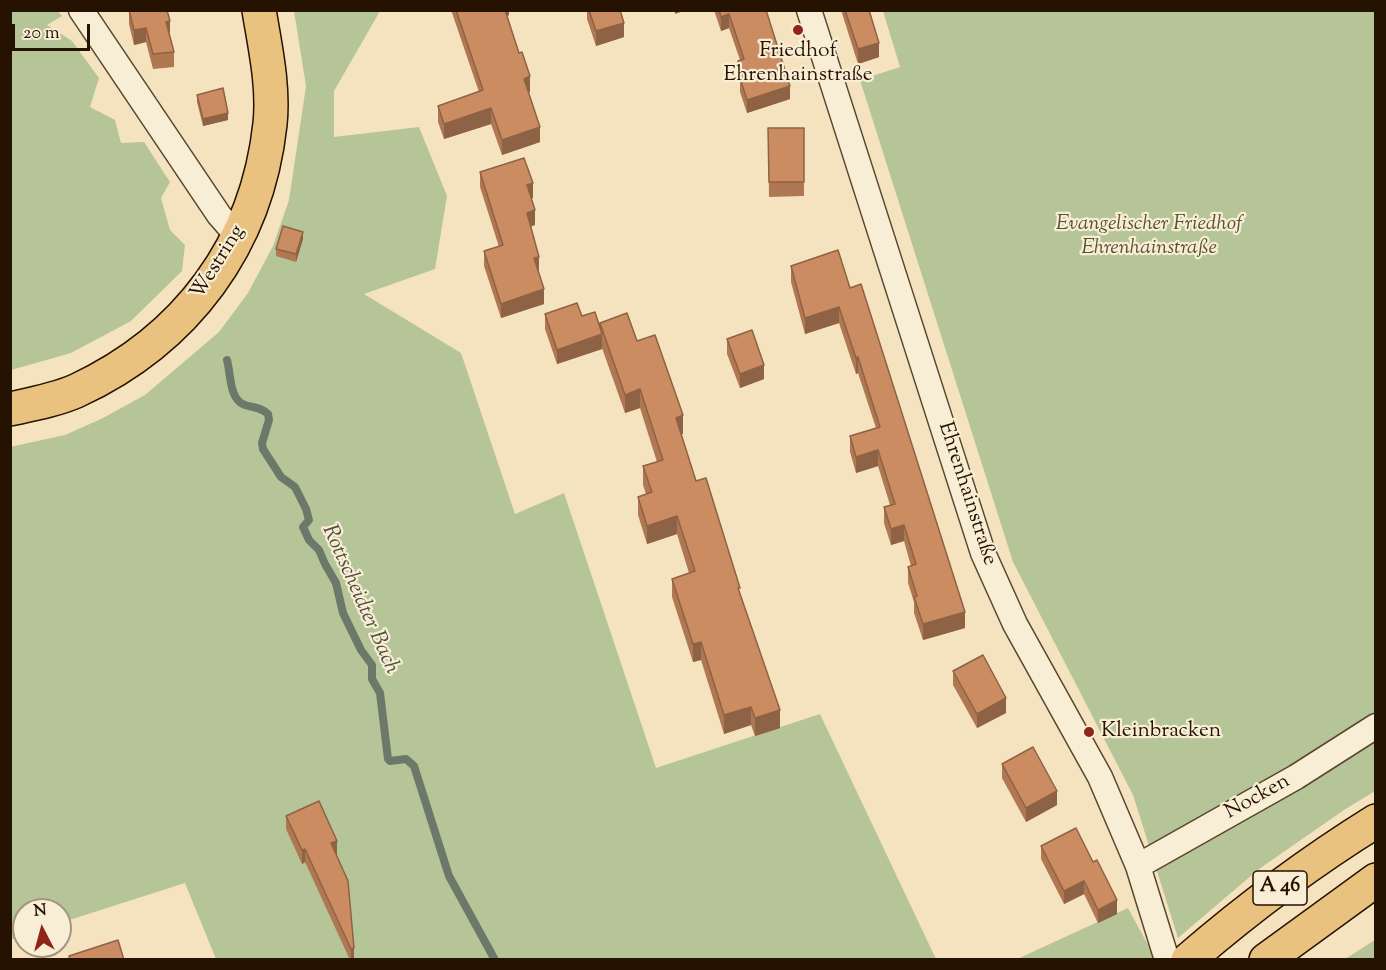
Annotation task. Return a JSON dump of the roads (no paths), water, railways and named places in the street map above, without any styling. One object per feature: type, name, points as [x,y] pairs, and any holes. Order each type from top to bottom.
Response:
[{"type":"main road","name":"Westring","points":[[10,409],[50,400],[75,391],[120,367],[164,335],[197,301],[217,275],[239,238],[257,192],[270,123],[268,68],[260,10]]},
{"type":"main road","name":"A 46","points":[[1188,960],[1227,926],[1348,838],[1376,821]]},
{"type":"main road","name":"A 46","points":[[1266,960],[1376,880]]},
{"type":"street","points":[[81,10],[219,215],[239,238]]},
{"type":"street","name":"Ehrenhainstraße","points":[[809,10],[983,553],[1015,624],[1100,777],[1138,866],[1167,960]]},
{"type":"street","name":"Nocken","points":[[1138,866],[1296,777],[1376,726]]},
{"type":"waterway","name":"Rottscheidter Bach","points":[[227,360],[236,398],[245,405],[268,414],[269,420],[262,443],[263,449],[281,477],[295,487],[309,520],[303,527],[309,540],[319,550],[336,583],[343,613],[361,650],[372,665],[372,679],[380,693],[388,759],[390,761],[406,759],[414,766],[449,876],[495,960]]},
{"type":"place","name":"Friedhof Ehrenhainstraße","points":[[798,30]]},
{"type":"place","name":"Kleinbracken","points":[[1089,732]]},
{"type":"park label","name":"Evangelischer Friedhof Ehrenhainstraße","points":[[1149,237]]}]
